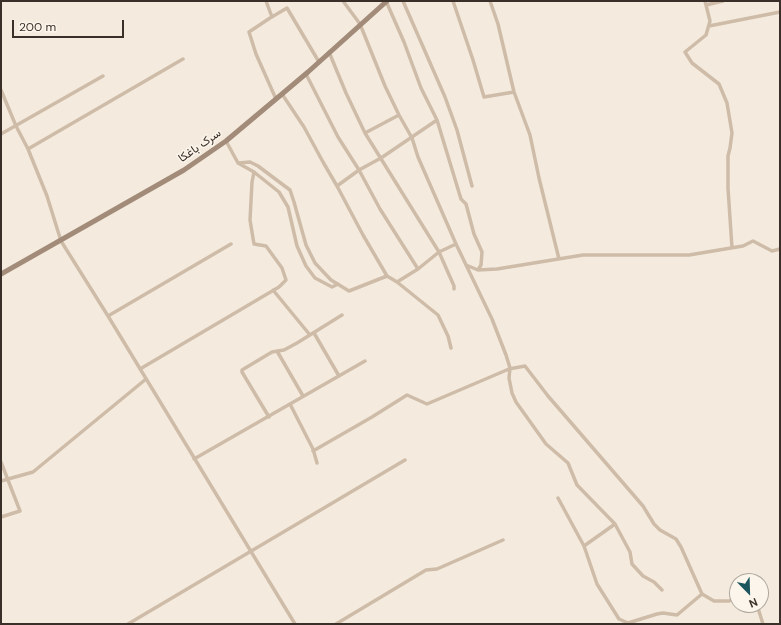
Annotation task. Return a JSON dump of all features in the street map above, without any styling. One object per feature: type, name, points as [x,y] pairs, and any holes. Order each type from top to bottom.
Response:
[{"type":"street","points":[[266,1],[272,17]]},
{"type":"street","points":[[343,1],[360,24],[399,115],[412,138],[418,157],[456,244],[492,319],[506,355],[512,394],[516,402],[546,444],[568,463],[577,485],[615,524],[630,552],[632,564],[643,576],[654,582],[662,590]]},
{"type":"street","points":[[386,1],[404,42],[421,88],[437,120],[461,199],[466,204],[474,234],[482,252],[478,270]]},
{"type":"street","name":"سرک باغکا","points":[[1,274],[184,170],[226,141],[306,74],[386,1]]},
{"type":"street","points":[[404,1],[445,97],[457,130],[472,186]]},
{"type":"street","points":[[453,1],[484,97],[514,92]]},
{"type":"street","points":[[490,1],[498,24],[514,92],[530,135],[539,178],[560,259]]},
{"type":"street","points":[[723,1],[705,3],[710,21],[706,35],[685,52],[692,63],[719,84],[727,103],[732,132],[728,164],[732,248]]},
{"type":"street","points":[[276,99],[256,54],[249,32],[287,8],[319,62]]},
{"type":"street","points":[[709,26],[780,12]]},
{"type":"street","points":[[329,52],[346,93],[365,132],[439,252],[454,289]]},
{"type":"street","points":[[28,149],[183,59]]},
{"type":"street","points":[[306,74],[338,136],[359,170],[380,209],[418,270]]},
{"type":"street","points":[[1,134],[103,76]]},
{"type":"street","points":[[1,90],[16,126],[28,149],[47,196],[61,241],[295,624]]},
{"type":"street","points":[[282,94],[304,126],[322,162],[387,276],[397,282],[438,315],[448,336],[451,348]]},
{"type":"street","points":[[365,132],[399,115]]},
{"type":"street","points":[[337,186],[359,170],[412,138],[437,120]]},
{"type":"street","points":[[226,141],[238,163],[254,172],[279,192],[288,207],[297,246],[306,266],[315,278],[332,287],[338,284]]},
{"type":"street","points":[[238,163],[250,162],[258,166],[290,190],[306,245],[315,263],[331,280],[349,291],[387,276]]},
{"type":"street","points":[[140,369],[280,287],[286,280],[282,268],[266,246],[254,244],[250,220],[254,172]]},
{"type":"street","points":[[466,265],[478,270],[497,269],[583,255],[689,256],[743,246],[753,241],[772,251],[780,249]]},
{"type":"street","points":[[108,316],[231,244]]},
{"type":"street","points":[[397,282],[418,270],[439,252],[456,244]]},
{"type":"street","points":[[274,290],[312,334],[339,376]]},
{"type":"street","points":[[269,417],[242,372],[244,369],[277,351],[284,350],[342,315]]},
{"type":"street","points":[[277,351],[303,396]]},
{"type":"street","points":[[194,459],[365,361]]},
{"type":"street","points":[[313,451],[407,395],[428,404],[509,369],[524,366],[643,506],[654,524],[660,530],[676,539],[682,547],[702,594],[714,601],[729,600]]},
{"type":"street","points":[[1,481],[7,478],[33,472],[146,379]]},
{"type":"street","points":[[290,404],[318,464]]},
{"type":"street","points":[[128,624],[405,460]]},
{"type":"street","points":[[1,462],[20,511],[1,517]]},
{"type":"street","points":[[558,498],[584,546],[597,584],[619,619],[628,623],[663,613],[677,615],[702,594]]},
{"type":"street","points":[[584,546],[615,524]]},
{"type":"street","points":[[336,624],[426,570],[437,569],[503,540]]},
{"type":"street","points":[[760,613],[763,624]]}]
